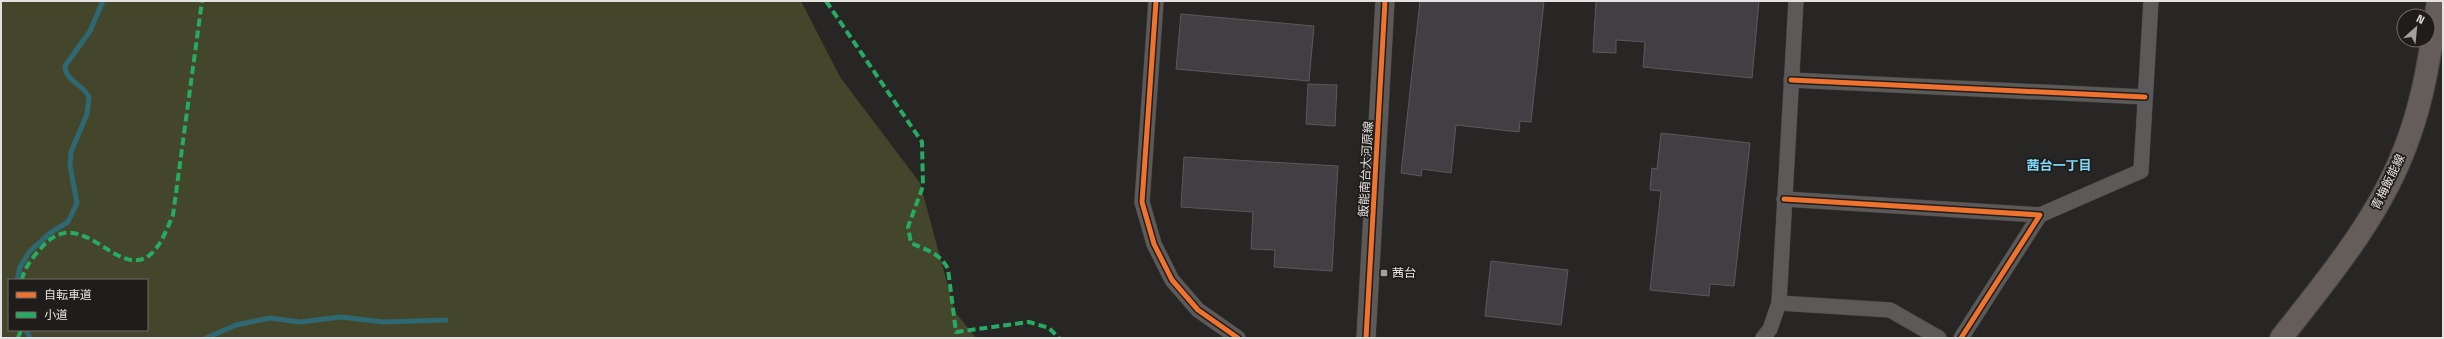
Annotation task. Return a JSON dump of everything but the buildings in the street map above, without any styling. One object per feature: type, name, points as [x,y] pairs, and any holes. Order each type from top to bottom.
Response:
[{"type":"main road","name":"青梅飯能線","points":[[2281,338],[2338,267],[2371,216],[2391,179],[2409,138],[2424,88],[2438,1]]},
{"type":"street","points":[[1156,1],[1142,202],[1154,244],[1172,280],[1198,310],[1238,338]]},
{"type":"street","name":"飯能南台大河原線","points":[[1366,338],[1385,1]]},
{"type":"street","points":[[1763,338],[1770,329],[1779,303],[1796,1]]},
{"type":"street","points":[[1784,199],[2040,215],[2141,171],[2151,1]]},
{"type":"street","points":[[1791,80],[2145,97]]},
{"type":"street","points":[[1961,338],[2040,215]]},
{"type":"street","points":[[1779,303],[1890,310],[1939,338]]},
{"type":"green space","points":[[1,1],[801,1],[840,77],[920,183],[955,312],[976,338],[1,338]]},
{"type":"waterway","points":[[17,279],[20,267],[30,251],[50,233],[68,222],[77,203],[70,166],[71,152],[87,114],[89,97],[83,89],[71,79],[65,66],[90,31],[103,1]]},
{"type":"waterway","points":[[206,338],[236,325],[270,318],[300,322],[341,317],[383,322],[446,320]]},
{"type":"waterway","points":[[26,331],[30,338]]},
{"type":"marked path","points":[[22,279],[27,266],[33,258],[42,247],[57,235],[71,233],[85,237],[126,259],[138,260],[151,254],[158,246],[173,215],[202,1]]},
{"type":"marked path","points":[[826,1],[922,142],[923,186],[908,227],[911,243],[937,256],[948,269],[956,332],[1029,322],[1049,328],[1059,338]]},
{"type":"marked path","points":[[18,338],[21,331]]},
{"type":"cycle path","points":[[1156,1],[1142,202],[1154,244],[1172,280],[1198,310],[1238,338]]},
{"type":"cycle path","points":[[1366,338],[1385,1]]},
{"type":"cycle path","points":[[1791,80],[2145,97]]},
{"type":"cycle path","points":[[1784,199],[2040,215],[1961,338]]},
{"type":"place","name":"茜台","points":[[1384,273]]},
{"type":"district","name":"茜台一丁目","points":[[2059,165]]}]
